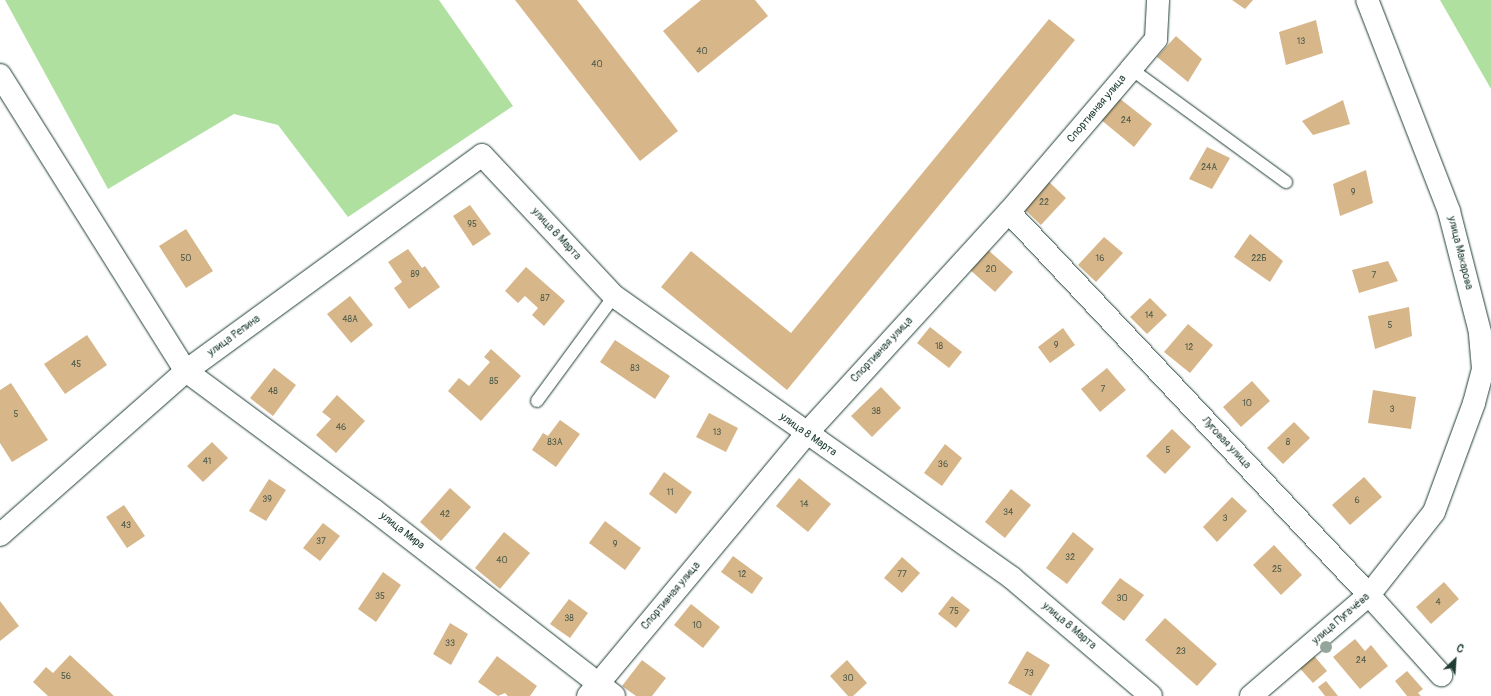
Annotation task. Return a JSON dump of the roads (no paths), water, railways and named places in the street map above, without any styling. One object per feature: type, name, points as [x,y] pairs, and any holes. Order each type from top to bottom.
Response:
[{"type":"street","name":"Спортивная улица","points":[[600,692],[806,434],[1009,212],[1156,39],[1158,0]]},
{"type":"street","name":"улица Макарова","points":[[1368,0],[1449,211],[1480,332],[1483,369],[1474,403],[1434,512]]},
{"type":"street","points":[[0,75],[186,371]]},
{"type":"street","name":"улица Репина","points":[[0,535],[186,371],[482,155]]},
{"type":"street","name":"улица 8 Марта","points":[[482,155],[614,296],[806,434],[1012,578],[1152,696]]},
{"type":"street","name":"Луговая улица","points":[[1009,212],[1369,595],[1441,676]]},
{"type":"street","name":"улица Мира","points":[[186,371],[375,511],[600,692]]},
{"type":"street","name":"улица Пугачёва","points":[[1251,696],[1369,595],[1434,512]]},
{"type":"lane","points":[[1131,69],[1286,182]]},
{"type":"lane","points":[[537,401],[614,296]]}]
